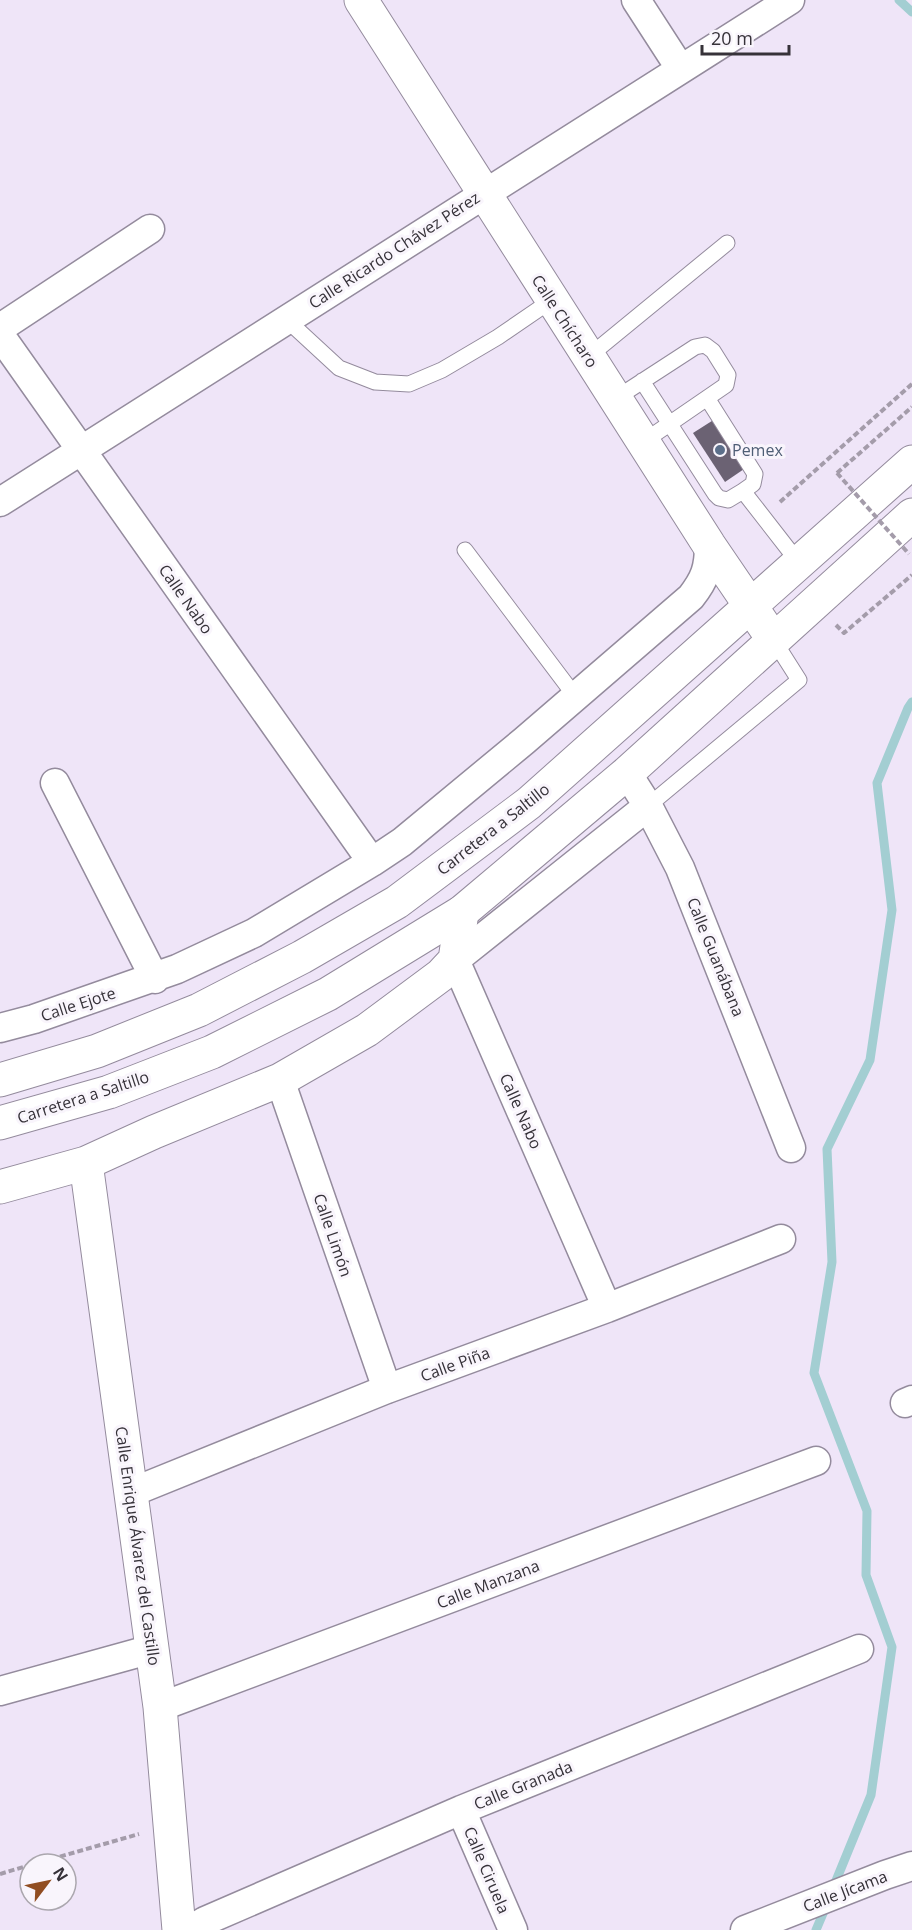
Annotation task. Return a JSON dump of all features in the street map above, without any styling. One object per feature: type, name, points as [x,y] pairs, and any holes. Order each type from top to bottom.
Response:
[{"type":"main road","name":"Calle Chícharo","points":[[361,0],[588,357],[628,390],[656,433],[709,545],[773,639]]},
{"type":"main road","name":"Carretera a Saltillo","points":[[0,1080],[97,1051],[199,1010],[302,957],[397,902],[530,803],[912,462]]},
{"type":"main road","name":"Carretera a Saltillo","points":[[0,1123],[109,1092],[212,1052],[328,994],[462,912],[627,773],[912,515]]},
{"type":"main road","points":[[0,1187],[86,1163],[280,1080],[368,1030],[441,975],[455,960],[462,912]]},
{"type":"main road","name":"Calle Enrique Álvarez del Castillo","points":[[86,1163],[152,1649],[179,1930]]},
{"type":"street","points":[[636,0],[681,68]]},
{"type":"street","name":"Calle Ricardo Chávez Pérez","points":[[0,502],[790,0]]},
{"type":"street","points":[[0,328],[150,229]]},
{"type":"street","name":"Calle Nabo","points":[[0,335],[372,862]]},
{"type":"street","name":"Calle Ejote","points":[[0,1028],[34,1019],[155,978],[254,933],[402,842],[691,597],[703,581],[709,561],[709,545]]},
{"type":"street","name":"Calle Guanábana","points":[[627,773],[648,806],[680,868],[791,1148]]},
{"type":"street","points":[[55,783],[155,978]]},
{"type":"street","points":[[455,960],[648,806]]},
{"type":"street","name":"Calle Nabo","points":[[455,960],[607,1308]]},
{"type":"street","name":"Calle Limón","points":[[280,1080],[387,1389]]},
{"type":"street","name":"Calle Piña","points":[[130,1493],[387,1389],[607,1308],[781,1239]]},
{"type":"street","name":"Calle Manzana","points":[[159,1707],[816,1461]]},
{"type":"street","name":"Calle Granada","points":[[190,1930],[205,1921],[461,1810],[859,1648]]},
{"type":"street","points":[[0,1692],[152,1649]]},
{"type":"street","name":"Calle Ciruela","points":[[461,1810],[513,1930]]},
{"type":"street","name":"Calle Jícama","points":[[745,1930],[912,1866]]},
{"type":"lane","points":[[588,357],[727,243]]},
{"type":"lane","points":[[287,320],[339,368],[375,382],[409,384],[442,370],[498,337],[552,300]]},
{"type":"lane","points":[[628,390],[695,347],[705,345],[713,351],[728,375],[726,385],[707,398],[656,433],[719,498],[729,500],[753,484],[755,474],[707,398]]},
{"type":"lane","points":[[744,491],[799,563]]},
{"type":"lane","points":[[465,550],[575,696]]},
{"type":"lane","points":[[648,806],[799,680],[773,639]]},
{"type":"path","points":[[763,517],[912,384]]},
{"type":"path","points":[[909,554],[837,473],[912,407]]},
{"type":"path","points":[[815,603],[844,633],[912,575]]},
{"type":"path","points":[[78,1852],[169,1826]]},
{"type":"path","points":[[0,1875],[18,1869]]},
{"type":"building","name":"Pemex","points":[[715,419],[747,467],[725,482],[693,433]]},
{"type":"waterway","points":[[899,0],[912,12]]},
{"type":"waterway","points":[[833,1888],[871,1795],[892,1647],[866,1575],[867,1511],[814,1373],[832,1262],[827,1149],[870,1060],[892,910],[877,783],[912,702]]},
{"type":"waterway","points":[[816,1930],[827,1904]]},
{"type":"place","name":"Pemex","points":[[720,450]]}]
